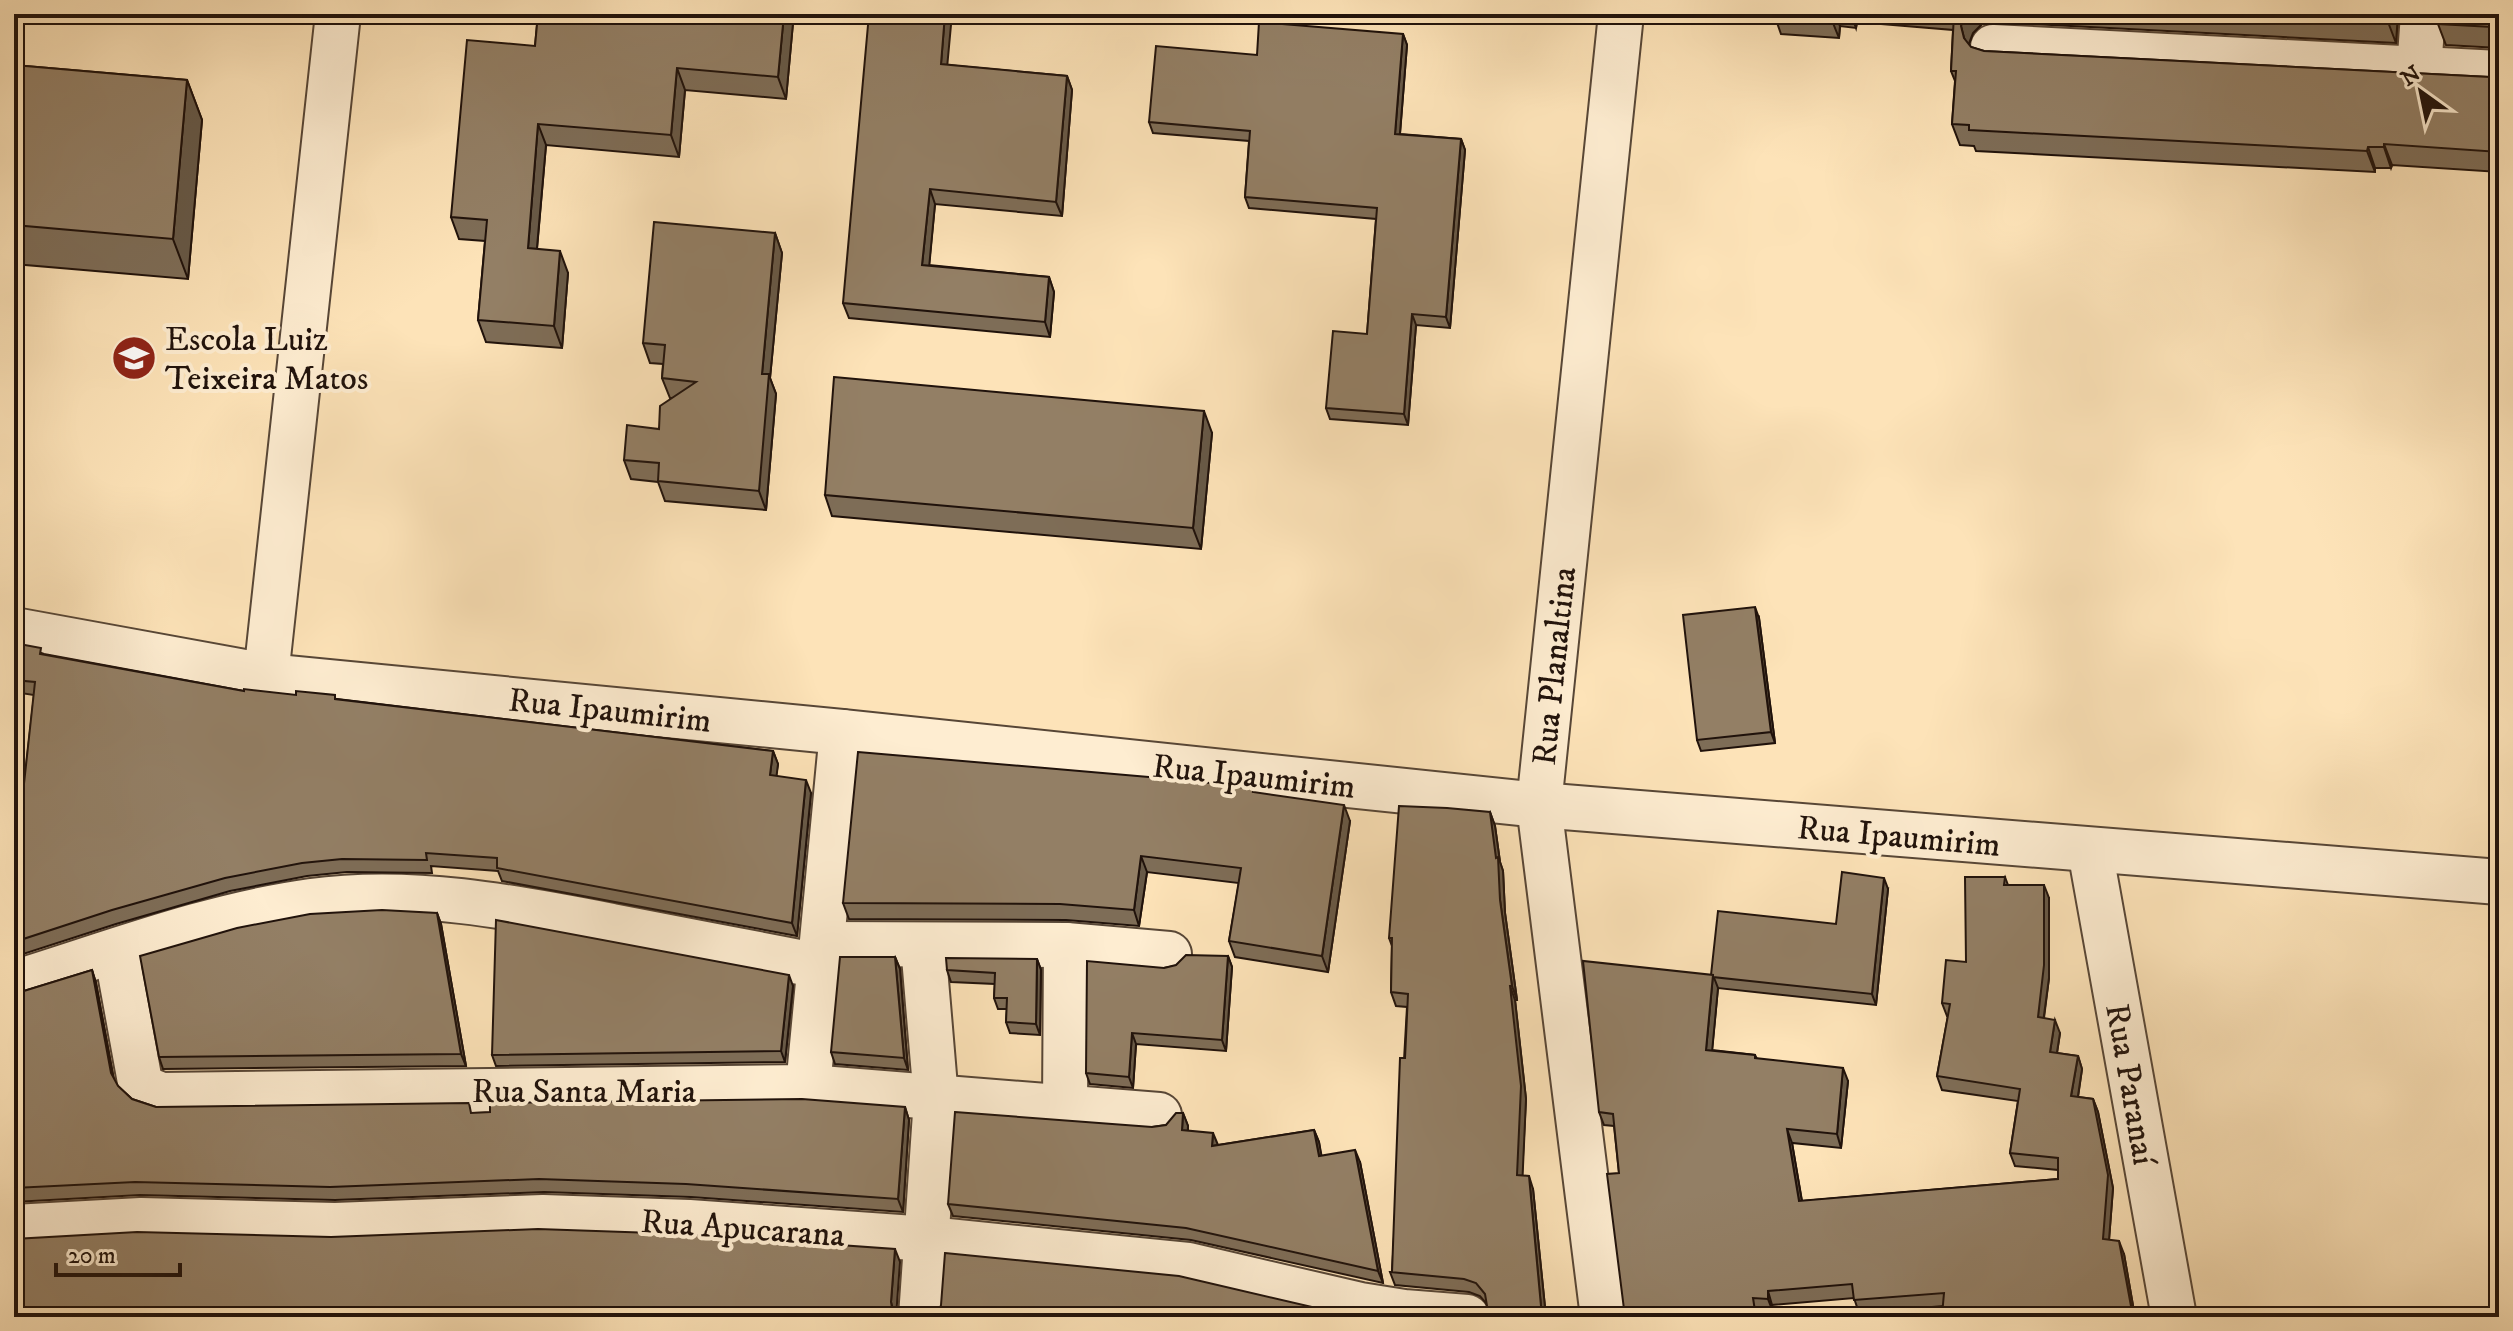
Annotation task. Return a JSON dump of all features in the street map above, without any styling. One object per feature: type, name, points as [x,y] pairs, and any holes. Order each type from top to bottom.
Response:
[{"type":"street","points":[[266,676],[338,14]]},
{"type":"street","name":"Rua Planaltina","points":[[1603,1317],[1539,805],[1621,14]]},
{"type":"street","points":[[2419,70],[2423,14]]},
{"type":"street","points":[[1993,47],[2499,73]]},
{"type":"street","name":"Rua Ipaumirim","points":[[14,630],[266,676],[1539,805],[2499,882]]},
{"type":"street","points":[[808,1087],[842,732]]},
{"type":"street","name":"Rua Paranaí","points":[[2090,850],[2174,1317]]},
{"type":"street","points":[[14,983],[248,912],[313,901],[375,896],[466,901],[822,955],[923,945],[1066,945],[1169,954]]},
{"type":"street","points":[[921,1317],[936,1099],[923,945]]},
{"type":"street","points":[[1065,1109],[1066,945]]},
{"type":"street","name":"Rua Santa Maria","points":[[116,951],[140,1082],[161,1095],[808,1087],[1159,1115]]},
{"type":"street","name":"Rua Apucarana","points":[[14,1227],[141,1220],[335,1225],[543,1217],[689,1222],[928,1239],[1188,1265],[1287,1302],[1467,1317]]},
{"type":"building","points":[[538,14],[784,14],[778,77],[677,68],[671,135],[538,124],[528,248],[560,251],[554,326],[478,320],[487,220],[451,217],[467,40],[535,46]]},
{"type":"building","points":[[869,14],[945,14],[941,64],[1067,76],[1056,202],[930,189],[922,265],[1049,277],[1045,322],[843,303]]},
{"type":"building","points":[[1779,14],[1831,14],[1831,18]]},
{"type":"building","points":[[1954,14],[1964,14],[1961,26],[1964,38],[1971,47],[1984,51],[2490,77],[2499,75],[2499,152],[2384,144],[2384,147],[2368,147],[2367,151],[1969,130],[1969,125],[1952,124],[1956,71],[1951,71]]},
{"type":"building","points":[[2235,14],[2389,14],[2388,22]]},
{"type":"building","points":[[2439,14],[2499,14],[2499,29],[2438,24]]},
{"type":"building","points":[[1259,22],[1403,34],[1395,134],[1461,139],[1446,317],[1412,314],[1404,414],[1326,408],[1333,331],[1367,334],[1377,208],[1245,197],[1250,131],[1149,122],[1156,46],[1257,55]]},
{"type":"building","points":[[14,65],[187,80],[173,239],[14,225]]},
{"type":"building","points":[[654,222],[775,233],[762,374],[769,374],[759,491],[658,481],[659,463],[624,460],[627,425],[659,429],[660,406],[696,382],[662,378],[665,345],[643,343]]},
{"type":"building","points":[[834,377],[1204,411],[1193,528],[825,495]]},
{"type":"building","points":[[1755,607],[1771,732],[1697,740],[1683,615]]},
{"type":"building","points":[[14,643],[41,648],[40,654],[244,691],[335,695],[335,699],[773,751],[770,775],[806,780],[792,923],[497,868],[497,858],[426,853],[427,860],[342,859],[302,863],[225,878],[14,942],[14,840],[18,839],[35,682],[14,680]]},
{"type":"building","points":[[858,752],[1195,781],[1344,805],[1322,956],[1229,941],[1241,868],[1141,856],[1134,910],[1060,904],[843,903]]},
{"type":"building","points":[[1399,806],[1490,812],[1498,857],[1521,1086],[1517,1175],[1529,1176],[1542,1317],[1483,1317],[1487,1306],[1485,1294],[1476,1283],[1464,1279],[1390,1272],[1400,1058],[1405,1058],[1408,994],[1391,992],[1392,938],[1389,938]]},
{"type":"building","points":[[1842,872],[1884,878],[1872,994],[1711,975],[1718,911],[1836,924]]},
{"type":"building","points":[[1965,877],[2005,877],[2004,885],[2044,885],[2044,965],[2038,1017],[2055,1020],[2050,1052],[2078,1056],[2071,1096],[2093,1099],[2108,1175],[2103,1239],[2119,1241],[2133,1317],[1942,1315],[1944,1293],[1854,1300],[1852,1284],[1768,1291],[1768,1299],[1753,1298],[1756,1317],[1625,1317],[1607,1174],[1619,1173],[1613,1114],[1599,1112],[1583,961],[1713,975],[1706,1050],[1843,1068],[1837,1134],[1787,1129],[1799,1201],[2058,1179],[2058,1158],[2010,1153],[2020,1089],[1937,1076],[1950,1004],[1942,1003],[1946,960],[1966,962]]},
{"type":"building","points":[[382,910],[437,913],[461,1054],[159,1057],[140,956],[237,928],[310,914]]},
{"type":"building","points":[[496,920],[789,975],[781,1051],[492,1055]]},
{"type":"building","points":[[1186,955],[1228,956],[1222,1040],[1132,1033],[1129,1077],[1086,1073],[1087,961],[1164,968],[1176,965]]},
{"type":"building","points":[[840,957],[895,957],[904,1058],[831,1052]]},
{"type":"building","points":[[946,958],[1037,959],[1036,1024],[1006,1022],[1007,998],[994,998],[995,973],[947,970]]},
{"type":"building","points":[[92,970],[111,1073],[118,1086],[132,1099],[156,1107],[469,1103],[471,1113],[490,1112],[490,1103],[802,1099],[905,1107],[898,1199],[686,1184],[539,1179],[330,1187],[135,1182],[14,1188],[14,994]]},
{"type":"building","points":[[955,1112],[1152,1127],[1166,1125],[1176,1113],[1183,1113],[1182,1130],[1213,1133],[1212,1146],[1314,1130],[1319,1156],[1355,1150],[1378,1271],[1186,1228],[948,1204]]},
{"type":"building","points":[[538,1229],[683,1234],[895,1249],[891,1302],[896,1317],[14,1317],[14,1239],[137,1232],[331,1237]]},
{"type":"building","points":[[945,1253],[1179,1276],[1355,1317],[937,1317],[941,1305]]},
{"type":"place","name":"Escola Luiz Teixeira Matos","points":[[134,358]]}]
